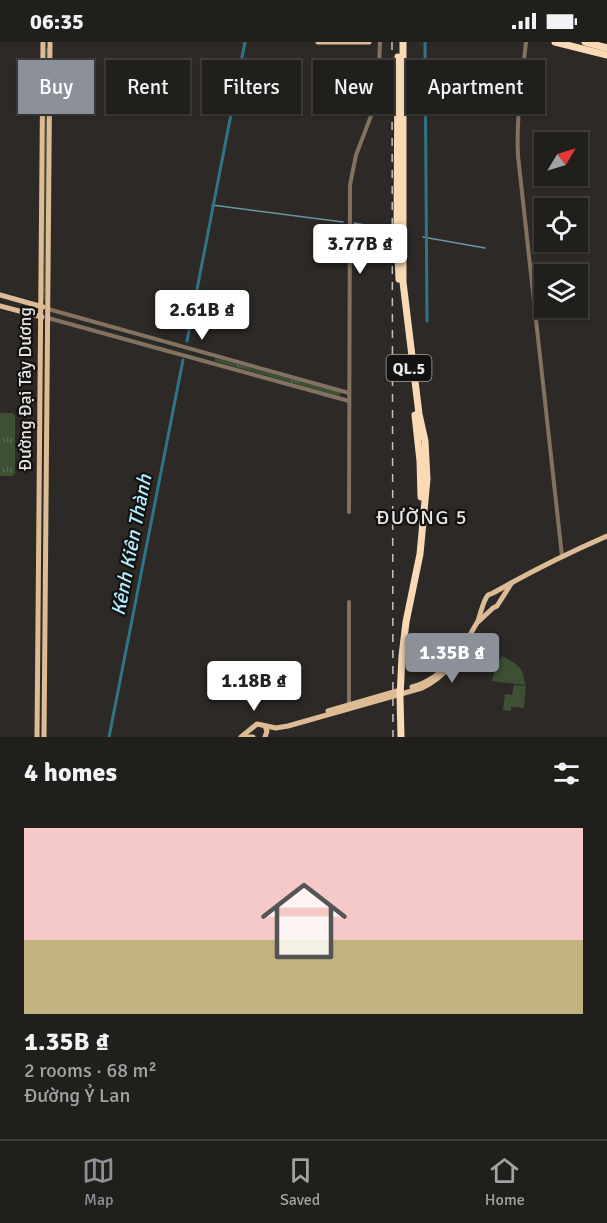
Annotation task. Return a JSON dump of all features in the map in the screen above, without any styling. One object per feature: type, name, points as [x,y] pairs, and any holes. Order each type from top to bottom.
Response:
[{"type":"highway","name":"QL.5","points":[[399,737],[398,655],[416,554],[422,494],[419,441],[400,293],[400,42]]},
{"type":"highway","points":[[555,42],[607,56]]},
{"type":"highway","points":[[585,42],[607,48]]},
{"type":"main road","points":[[318,42],[369,42]]},
{"type":"main road","name":"Đường Đại Tây Dương","points":[[43,43],[41,307],[44,317],[44,737]]},
{"type":"main road","name":"Đường Đại Tây Dương","points":[[37,737],[44,317],[48,309],[50,44]]},
{"type":"main road","points":[[0,295],[48,309]]},
{"type":"main road","points":[[0,306],[44,317]]},
{"type":"main road","points":[[241,737],[257,724],[276,728],[288,726],[430,684],[449,668],[466,642],[477,623],[486,596],[562,556],[607,536]]},
{"type":"main road","points":[[477,623],[497,606],[513,581]]},
{"type":"main road","points":[[493,593],[499,601]]},
{"type":"main road","points":[[485,602],[488,607],[493,608]]},
{"type":"main road","points":[[288,726],[293,727],[398,694],[420,684],[439,673],[470,635]]},
{"type":"main road","points":[[288,726],[292,722],[349,704],[398,694]]},
{"type":"main road","points":[[265,726],[266,735],[276,728]]},
{"type":"main road","points":[[246,737],[253,737],[251,729]]},
{"type":"street","points":[[36,42],[50,44]]},
{"type":"street","points":[[349,512],[350,185],[356,155],[376,103],[380,42]]},
{"type":"street","points":[[526,42],[518,111],[518,156],[562,556]]},
{"type":"street","points":[[48,309],[349,393]]},
{"type":"street","points":[[44,317],[349,401]]},
{"type":"street","points":[[134,341],[136,334]]},
{"type":"street","points":[[207,361],[209,354]]},
{"type":"street","points":[[349,602],[349,704]]},
{"type":"green space","points":[[46,48],[48,48],[48,60],[46,60]]},
{"type":"green space","points":[[45,114],[47,114],[45,301],[43,300]]},
{"type":"green space","points":[[215,358],[341,394],[338,396],[215,361]]},
{"type":"green space","points":[[0,413],[13,413],[15,416],[15,473],[12,476],[0,476]]},
{"type":"green space","points":[[502,656],[519,667],[525,685],[492,681],[494,671]]},
{"type":"green space","points":[[514,685],[526,686],[524,708],[511,707],[511,711],[503,710],[505,694],[512,695]]},
{"type":"waterway","name":"Kênh Kiên Thành","points":[[187,341],[245,42]]},
{"type":"waterway","points":[[425,42],[427,321]]},
{"type":"waterway","points":[[212,205],[343,222]]},
{"type":"waterway","points":[[354,223],[371,226],[387,233]]},
{"type":"waterway","points":[[423,237],[485,248]]},
{"type":"waterway","name":"Kênh Kiên Thành","points":[[109,737],[183,360]]},
{"type":"railway","points":[[392,42],[393,737]]},
{"type":"district","name":"ĐƯỜNG 5","points":[[422,517]]}]
